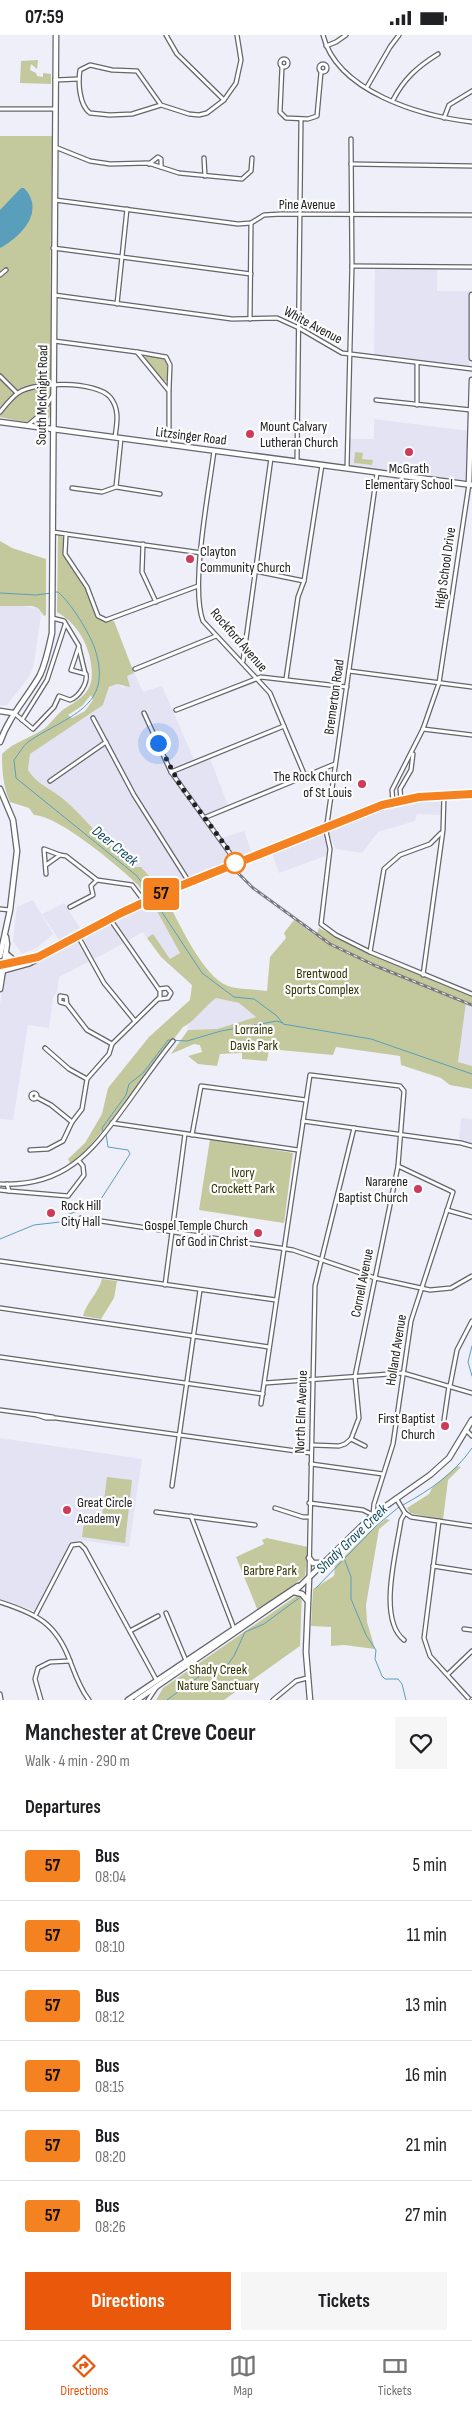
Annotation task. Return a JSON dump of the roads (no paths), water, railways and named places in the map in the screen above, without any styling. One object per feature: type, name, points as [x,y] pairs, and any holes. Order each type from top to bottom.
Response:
[{"type":"main road","name":"South McKnight Road","points":[[0,742],[14,713],[40,674],[52,633],[53,248],[56,35]]},
{"type":"main road","points":[[472,295],[472,358]]},
{"type":"main road","name":"High School Drive","points":[[470,485],[472,380]]},
{"type":"main road","name":"Litzsinger Road","points":[[0,422],[470,485]]},
{"type":"main road","points":[[0,711],[14,713]]},
{"type":"main road","points":[[0,789],[16,835],[18,851],[0,989]]},
{"type":"main road","points":[[2,968],[29,963],[78,935],[166,891],[393,802],[444,795],[472,794]]},
{"type":"main road","points":[[3,955],[14,961]]},
{"type":"main road","points":[[2,968],[14,961],[38,957]]},
{"type":"main road","points":[[128,1700],[188,1663],[309,1579],[373,1515],[398,1500],[449,1458],[472,1420]]},
{"type":"main road","points":[[309,1558],[315,1564],[325,1563]]},
{"type":"main road","name":"North Elm Avenue","points":[[309,1579],[307,1601],[307,1678],[310,1700]]},
{"type":"main road","points":[[235,1631],[294,1592],[300,1586]]},
{"type":"main road","points":[[294,1592],[302,1594],[307,1601]]},
{"type":"main road","points":[[137,1700],[158,1682]]},
{"type":"street","points":[[166,35],[178,54],[224,100]]},
{"type":"street","points":[[162,105],[132,114],[110,115],[90,113],[82,103],[80,71],[90,65],[112,70],[134,70],[141,75],[155,99],[162,105],[200,115],[224,100],[234,88],[240,72],[241,55],[236,35]]},
{"type":"street","points":[[323,35],[326,46],[341,68],[367,87],[392,101],[426,115],[472,122]]},
{"type":"street","points":[[326,46],[346,35]]},
{"type":"street","points":[[367,87],[399,35]]},
{"type":"street","points":[[392,101],[401,84],[415,68],[438,54]]},
{"type":"street","points":[[282,67],[281,115],[286,118],[315,118],[319,114],[321,71]]},
{"type":"street","points":[[55,79],[79,79]]},
{"type":"street","points":[[444,118],[449,105],[472,91]]},
{"type":"street","points":[[152,109],[155,99]]},
{"type":"street","points":[[0,109],[55,109]]},
{"type":"street","points":[[297,462],[301,119]]},
{"type":"street","points":[[347,468],[352,266],[351,139]]},
{"type":"street","points":[[55,147],[90,161],[110,164],[149,164],[179,173],[242,179],[251,171],[252,158]]},
{"type":"street","points":[[149,164],[158,157],[161,159],[161,167]]},
{"type":"street","points":[[204,158],[205,176]]},
{"type":"street","points":[[351,164],[472,166]]},
{"type":"street","name":"Pine Avenue","points":[[55,201],[238,224],[251,223],[264,215],[472,215]]},
{"type":"street","points":[[117,304],[127,209]]},
{"type":"street","points":[[250,319],[251,223]]},
{"type":"street","points":[[53,248],[251,273]]},
{"type":"street","points":[[352,266],[472,267]]},
{"type":"street","points":[[0,275],[6,270]]},
{"type":"street","name":"White Avenue","points":[[54,295],[232,319],[276,318],[299,328],[336,351],[350,355],[472,369]]},
{"type":"street","points":[[54,341],[166,357],[170,365],[169,445]]},
{"type":"street","points":[[136,352],[169,391]]},
{"type":"street","points":[[417,405],[418,363]]},
{"type":"street","points":[[0,376],[17,393]]},
{"type":"street","points":[[0,413],[17,393],[31,387],[53,384],[105,393],[116,409],[115,437]]},
{"type":"street","points":[[27,426],[41,414],[53,395]]},
{"type":"street","points":[[376,400],[471,411]]},
{"type":"street","points":[[116,487],[121,438]]},
{"type":"street","name":"Rockford Avenue","points":[[214,451],[198,586],[200,613],[216,635],[257,678],[275,703],[304,776]]},
{"type":"street","points":[[242,661],[271,458]]},
{"type":"street","points":[[286,679],[298,597],[304,581],[322,465]]},
{"type":"street","name":"Bremerton Road","points":[[370,952],[321,924],[330,849],[326,832],[378,473]]},
{"type":"street","name":"High School Drive","points":[[393,802],[392,790],[424,729],[440,683],[470,485]]},
{"type":"street","points":[[72,489],[102,492],[116,487],[160,494]]},
{"type":"street","points":[[53,532],[202,553]]},
{"type":"street","points":[[66,534],[65,554],[70,565],[87,587],[98,616],[106,620],[198,586]]},
{"type":"street","points":[[143,544],[142,573],[156,602]]},
{"type":"street","points":[[201,565],[255,571],[304,581]]},
{"type":"street","points":[[14,713],[33,729],[54,707],[59,696],[73,699],[78,696],[87,679],[79,647],[60,619],[52,618]]},
{"type":"street","points":[[22,720],[46,680],[59,649],[65,625]]},
{"type":"street","points":[[135,669],[216,635]]},
{"type":"street","points":[[79,647],[71,670],[85,674]]},
{"type":"street","points":[[349,671],[472,687]]},
{"type":"street","points":[[176,710],[264,676],[346,687]]},
{"type":"street","points":[[144,713],[171,772],[206,817],[237,863]]},
{"type":"street","points":[[93,718],[134,795],[181,866],[189,882]]},
{"type":"street","points":[[171,772],[284,726]]},
{"type":"street","points":[[424,729],[472,735]]},
{"type":"street","points":[[50,781],[106,742]]},
{"type":"street","name":"High School Drive","points":[[401,800],[400,789],[411,770],[413,753]]},
{"type":"street","points":[[206,817],[335,764]]},
{"type":"street","points":[[423,975],[443,830],[444,795]]},
{"type":"street","points":[[443,830],[430,845],[400,855],[384,869],[370,952],[472,994]]},
{"type":"street","points":[[430,845],[440,848]]},
{"type":"street","points":[[46,874],[44,849],[66,856],[97,880],[122,882],[132,885],[145,901]]},
{"type":"street","points":[[46,865],[60,855]]},
{"type":"street","points":[[70,907],[93,895],[91,886],[97,880]]},
{"type":"street","points":[[0,909],[10,910]]},
{"type":"street","points":[[110,919],[160,990],[160,999]]},
{"type":"street","points":[[78,935],[104,983],[135,1021]]},
{"type":"street","points":[[30,1150],[40,1151],[56,1147],[65,1138],[72,1122],[82,1109],[87,1079],[109,1054],[112,1044],[160,999],[168,998],[171,993],[167,988],[160,990]]},
{"type":"street","points":[[66,1004],[87,1031],[112,1044]]},
{"type":"street","points":[[0,1184],[26,1183],[54,1176],[79,1161],[105,1133],[173,1041]]},
{"type":"street","points":[[45,1048],[69,1069],[87,1079]]},
{"type":"street","name":"Cornell Avenue","points":[[306,1099],[310,1075],[403,1088],[398,1166],[355,1376],[359,1418],[351,1439]]},
{"type":"street","points":[[192,1135],[201,1086],[306,1099],[262,1404]]},
{"type":"street","points":[[36,1097],[51,1105],[72,1122]]},
{"type":"street","points":[[303,1121],[461,1143],[472,1147]]},
{"type":"street","points":[[112,1123],[298,1150]]},
{"type":"street","name":"North Elm Avenue","points":[[309,1579],[309,1503],[316,1287],[354,1129]]},
{"type":"street","points":[[165,1285],[185,1134]]},
{"type":"street","points":[[0,1190],[68,1196],[84,1175],[83,1166],[79,1161]]},
{"type":"street","name":"Holland Avenue","points":[[373,1515],[374,1504],[393,1444],[411,1321],[453,1192],[398,1166]]},
{"type":"street","points":[[7,1184],[9,1191]]},
{"type":"street","points":[[447,1210],[472,1217]]},
{"type":"street","points":[[81,1218],[283,1249],[375,1278],[421,1288],[450,1289],[471,1278]]},
{"type":"street","points":[[0,1261],[276,1300]]},
{"type":"street","points":[[172,1486],[192,1335],[200,1290]]},
{"type":"street","points":[[0,1308],[269,1347]]},
{"type":"street","points":[[444,1420],[457,1350],[472,1321]]},
{"type":"street","points":[[0,1357],[263,1395]]},
{"type":"street","points":[[264,1383],[403,1373],[472,1393]]},
{"type":"street","points":[[0,1410],[37,1415],[45,1414],[56,1418],[311,1453]]},
{"type":"street","points":[[467,1431],[472,1436]]},
{"type":"street","points":[[312,1445],[339,1446],[351,1439],[365,1446]]},
{"type":"street","points":[[311,1464],[383,1474]]},
{"type":"street","points":[[398,1500],[405,1513],[418,1519],[472,1526]]},
{"type":"street","points":[[309,1503],[362,1510],[373,1515]]},
{"type":"street","points":[[275,1508],[303,1517],[309,1517]]},
{"type":"street","points":[[156,1512],[254,1525]]},
{"type":"street","points":[[404,1640],[394,1631],[389,1602],[401,1520],[405,1513]]},
{"type":"street","points":[[191,1516],[235,1631]]},
{"type":"street","points":[[439,1521],[424,1637],[430,1656],[470,1700]]},
{"type":"street","points":[[36,1614],[72,1545],[80,1543],[158,1682],[148,1700]]},
{"type":"street","points":[[433,1566],[472,1572]]},
{"type":"street","points":[[0,1601],[36,1614],[53,1629],[89,1700]]},
{"type":"street","points":[[166,1613],[188,1663]]},
{"type":"street","points":[[130,1631],[158,1616]]},
{"type":"street","points":[[464,1629],[472,1631]]},
{"type":"street","points":[[448,1675],[472,1651]]},
{"type":"street","points":[[41,1700],[35,1679],[38,1668],[50,1663],[70,1661]]},
{"type":"street","points":[[273,1700],[296,1681],[307,1678]]},
{"type":"street","points":[[0,1695],[2,1700]]},
{"type":"water","points":[[21,188],[24,188],[30,197],[32,214],[23,230],[0,248],[0,210]]},
{"type":"waterway","name":"Deer Creek","points":[[55,592],[58,592],[74,610],[92,642],[99,669],[98,685],[92,698],[83,708],[24,746],[14,760],[16,778],[137,876],[152,897]]},
{"type":"waterway","name":"Deer Creek","points":[[0,593],[36,595],[51,593]]},
{"type":"waterway","name":"Deer Creek","points":[[154,900],[202,973],[234,997],[254,999],[277,1016],[283,1024],[371,1039],[472,1074]]},
{"type":"waterway","points":[[103,1131],[102,1128],[126,1095],[129,1084],[143,1073],[168,1040],[187,1041],[221,1031],[277,1021],[283,1023]]},
{"type":"waterway","points":[[0,1239],[34,1225],[60,1222],[69,1214],[92,1206],[101,1199],[130,1154],[128,1150],[108,1147],[106,1134]]},
{"type":"waterway","name":"Shady Grove Creek","points":[[472,1346],[468,1362],[472,1376]]},
{"type":"waterway","name":"Shady Grove Creek","points":[[403,1505],[441,1481],[472,1448]]},
{"type":"waterway","name":"Shady Grove Creek","points":[[316,1588],[376,1526],[399,1507]]},
{"type":"waterway","points":[[344,1558],[351,1577],[351,1599],[366,1635],[376,1650],[375,1659],[382,1676],[385,1679],[398,1679],[402,1684],[406,1700]]},
{"type":"waterway","name":"Shady Grove Creek","points":[[167,1700],[201,1675],[225,1668],[234,1656],[245,1632],[264,1624],[299,1598]]},
{"type":"railway","points":[[237,872],[253,888],[330,944],[376,966],[472,1005]]},
{"type":"place","name":"Mount Calvary Lutheran Church","points":[[250,434]]},
{"type":"place","name":"McGrath Elementary School","points":[[409,452]]},
{"type":"place","name":"Clayton Community Church","points":[[190,559]]},
{"type":"place","name":"The Rock Church of St Louis","points":[[362,784]]},
{"type":"place","name":"Nararene Baptist Church","points":[[418,1189]]},
{"type":"place","name":"Rock Hill City Hall","points":[[51,1213]]},
{"type":"place","name":"Gospel Temple Church of God in Christ","points":[[258,1233]]},
{"type":"place","name":"First Baptist Church","points":[[445,1426]]},
{"type":"place","name":"Great Circle Academy","points":[[67,1510]]},
{"type":"park label","name":"Brentwood Sports Complex","points":[[322,981]]},
{"type":"park label","name":"Lorraine Davis Park","points":[[254,1038]]},
{"type":"park label","name":"Ivory Crockett Park","points":[[243,1180]]},
{"type":"park label","name":"Barbre Park","points":[[270,1570]]},
{"type":"park label","name":"Shady Creek Nature Sanctuary","points":[[218,1677]]}]
